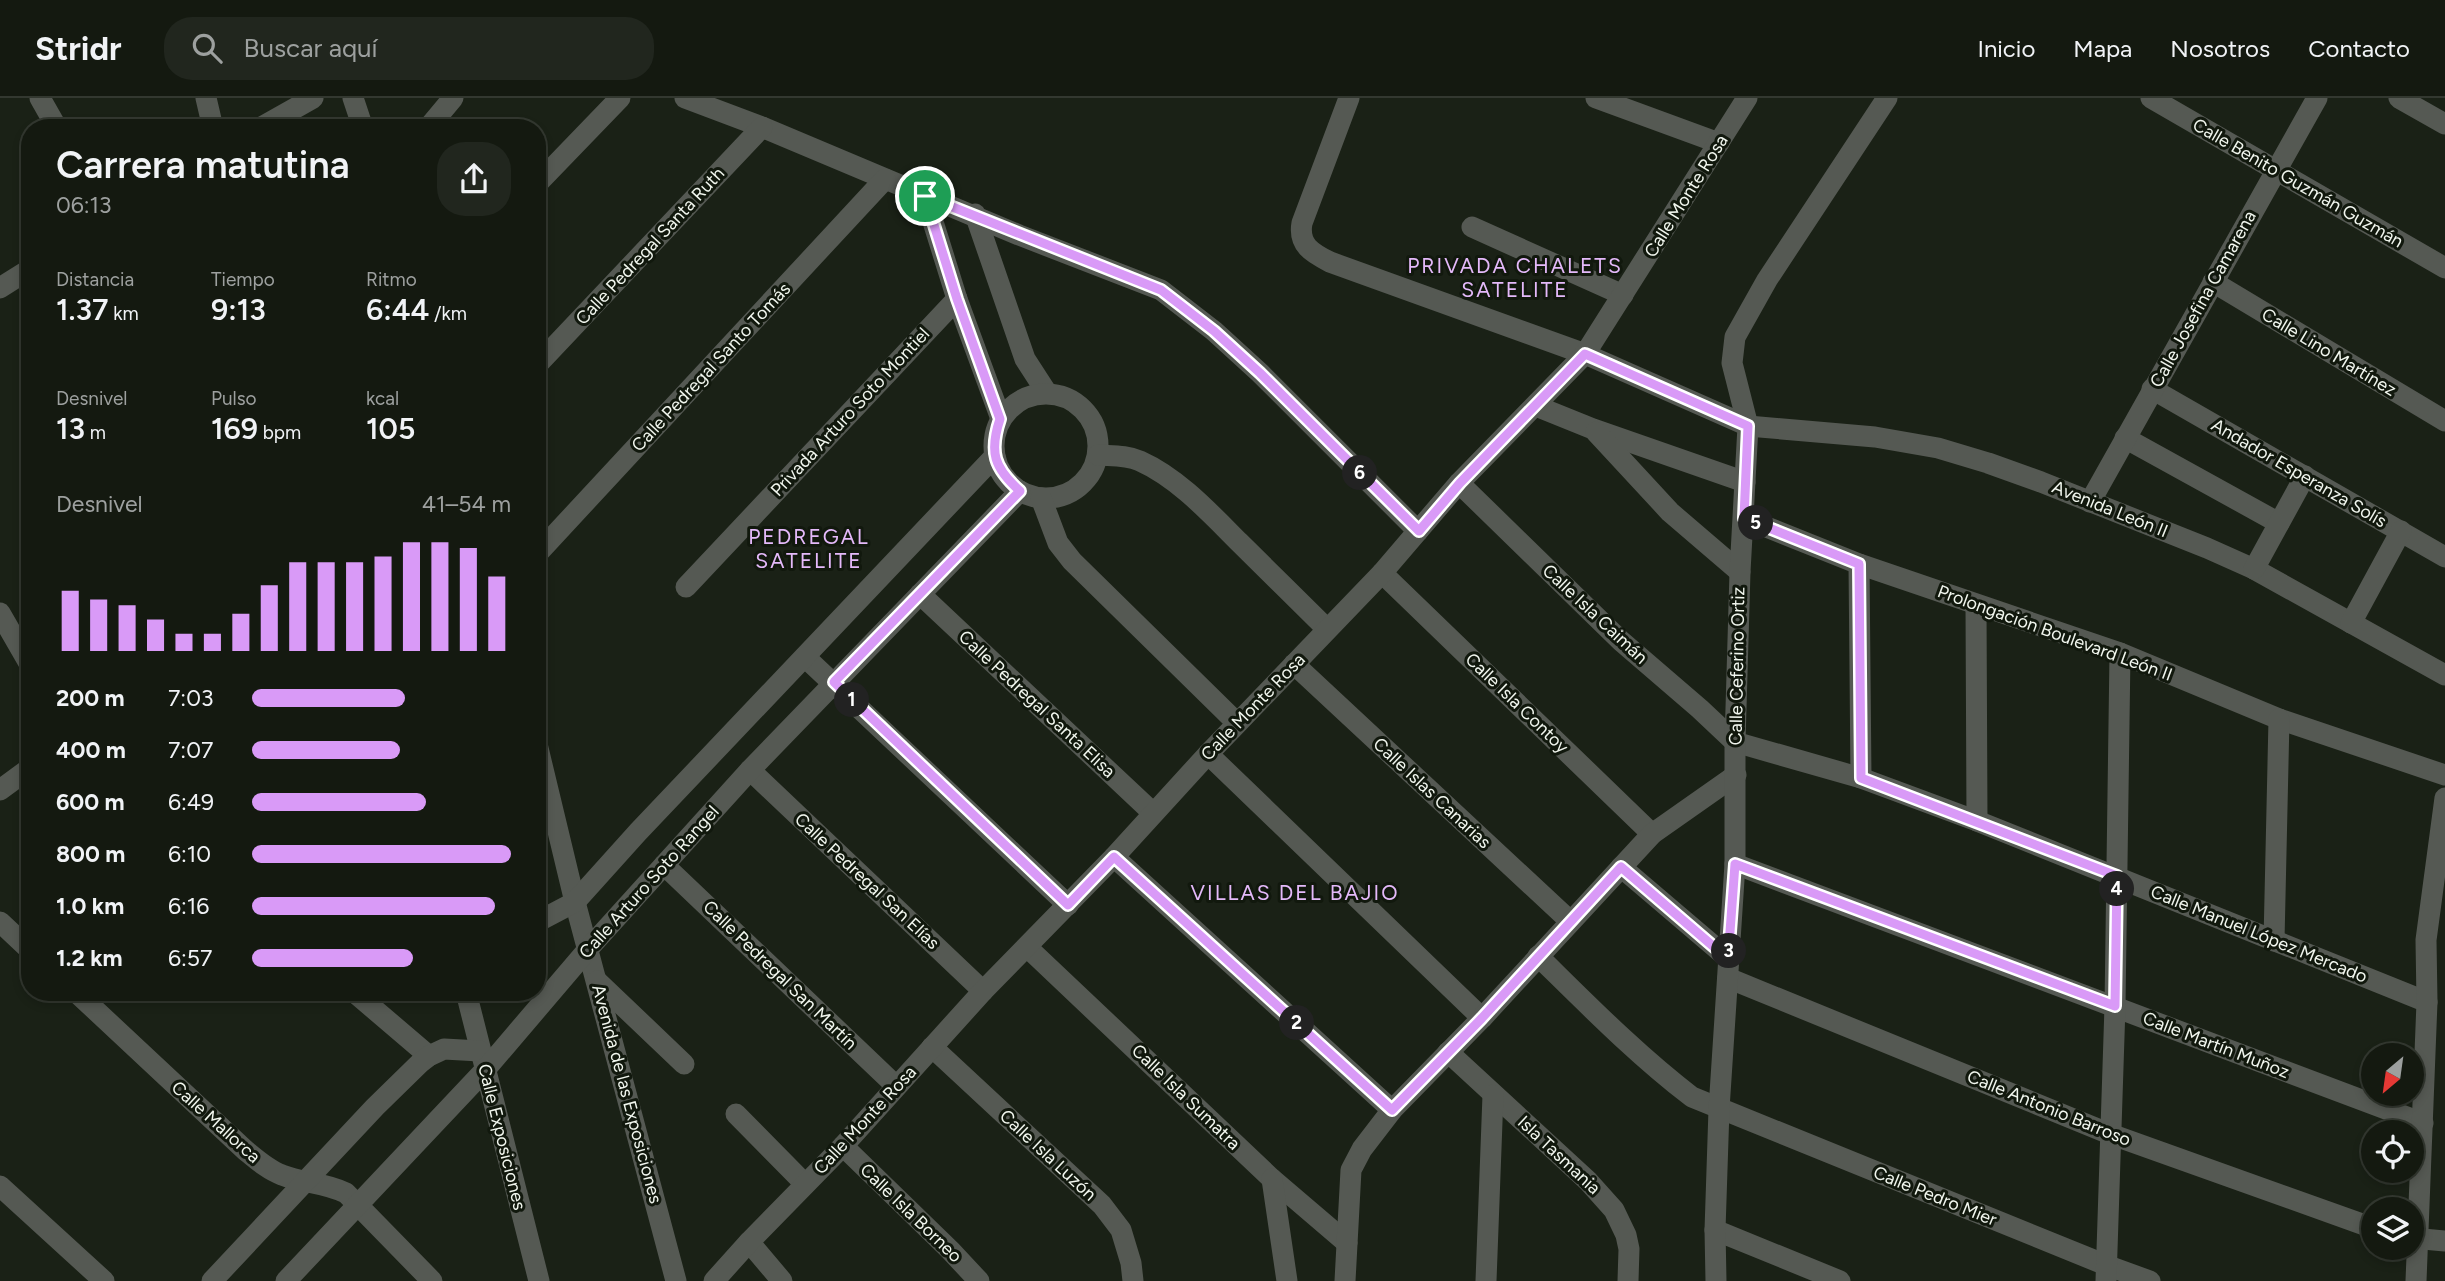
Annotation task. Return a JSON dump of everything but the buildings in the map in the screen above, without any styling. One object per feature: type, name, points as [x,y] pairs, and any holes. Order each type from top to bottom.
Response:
[{"type":"street","points":[[40,98],[52,119]]},
{"type":"street","points":[[206,98],[211,119]]},
{"type":"street","points":[[276,119],[313,98]]},
{"type":"street","points":[[353,98],[360,119]]},
{"type":"street","points":[[436,119],[453,98]]},
{"type":"street","points":[[546,175],[620,98]]},
{"type":"street","points":[[685,98],[975,214],[1019,235],[1161,290],[1214,331],[1251,365],[1419,531]]},
{"type":"street","points":[[1349,98],[1308,206],[1301,233],[1304,245],[1312,253],[1330,262],[1585,354],[1748,426]]},
{"type":"street","points":[[1595,98],[1719,143]]},
{"type":"street","name":"Calle Monte Rosa","points":[[714,1281],[843,1146],[984,991],[1382,573],[1460,483],[1585,354],[1747,98]]},
{"type":"street","name":"Calle Ceferino Ortiz","points":[[1716,1281],[1719,1109],[1735,864],[1740,572],[1748,426],[1732,363],[1735,337],[1767,280],[1887,98]]},
{"type":"street","name":"Calle Benito Guzmán Guzmán","points":[[2151,98],[2445,268]]},
{"type":"street","name":"Calle Josefina Camarena","points":[[2090,502],[2317,98]]},
{"type":"street","points":[[2399,98],[2445,124]]},
{"type":"street","name":"Calle Pedregal Santa Ruth","points":[[546,355],[762,127]]},
{"type":"street","name":"Calle Pedregal Santo Tomás","points":[[546,544],[885,179]]},
{"type":"street","points":[[925,196],[957,299],[1000,419]]},
{"type":"street","points":[[975,214],[1026,359],[1046,393]]},
{"type":"street","points":[[1472,227],[1623,295]]},
{"type":"street","points":[[0,288],[21,275]]},
{"type":"street","name":"Calle Lino Martínez","points":[[2213,282],[2445,421]]},
{"type":"street","name":"Privada Arturo Soto Montiel","points":[[686,587],[957,299]]},
{"type":"street","name":"Andador Esperanza Solís","points":[[2152,389],[2445,556]]},
{"type":"street","points":[[1046,393],[1065,396],[1080,406],[1092,420],[1098,437],[1098,456],[1084,483],[1057,497],[1041,498],[1020,491],[1003,476],[995,456],[994,437],[1000,419],[1013,405],[1028,396],[1046,393]]},
{"type":"street","points":[[1536,406],[1593,429],[1745,482]]},
{"type":"street","name":"Avenida León II","points":[[1748,426],[1875,437],[1938,448],[1988,463],[2207,548],[2254,569],[2445,675]]},
{"type":"street","points":[[1593,429],[1671,512],[1740,572]]},
{"type":"street","points":[[2125,438],[2279,523]]},
{"type":"street","points":[[546,917],[575,902],[638,832],[995,456]]},
{"type":"street","points":[[1098,456],[1137,459],[1156,468],[1217,520],[1327,629]]},
{"type":"street","points":[[2254,569],[2305,476]]},
{"type":"street","name":"Calle Isla Caimán","points":[[1460,483],[1621,641],[1735,742]]},
{"type":"street","name":"Calle Arturo Soto Rangel","points":[[546,993],[750,770],[1020,491]]},
{"type":"street","points":[[1041,498],[1058,543],[1072,561],[1237,723]]},
{"type":"street","name":"Prolongación Boulevard León II","points":[[1744,518],[1859,564],[2120,653],[2279,719],[2445,775]]},
{"type":"street","points":[[2351,623],[2400,531]]},
{"type":"street","points":[[1859,564],[1861,778]]},
{"type":"street","name":"Calle Isla Contoy","points":[[1382,573],[1652,834]]},
{"type":"street","name":"Calle Pedregal Santa Elisa","points":[[920,594],[1153,813]]},
{"type":"street","points":[[1976,605],[1977,821]]},
{"type":"street","points":[[0,612],[21,649]]},
{"type":"street","points":[[2106,1273],[2115,1006],[2120,653]]},
{"type":"street","points":[[804,657],[834,682],[1068,905]]},
{"type":"street","name":"Calle Islas Canarias","points":[[1294,664],[1570,921]]},
{"type":"street","points":[[2274,941],[2279,719]]},
{"type":"street","name":"Calle Manuel López Mercado","points":[[1735,742],[1861,778],[1977,821],[2427,1002]]},
{"type":"street","points":[[1208,754],[1482,1018]]},
{"type":"street","name":"Calle Pedregal San Elías","points":[[750,770],[984,991]]},
{"type":"street","points":[[0,790],[21,775]]},
{"type":"street","points":[[1345,1281],[1351,1170],[1362,1149],[1392,1110],[1482,1018],[1652,834],[1736,775]]},
{"type":"street","name":"Avenida de las Exposiciones","points":[[546,781],[575,902],[676,1281]]},
{"type":"street","points":[[2423,1120],[2426,940],[2445,798]]},
{"type":"street","points":[[1114,857],[1392,1110]]},
{"type":"street","name":"Calle Martín Muñoz","points":[[1735,864],[2415,1120]]},
{"type":"street","name":"Calle Pedregal San Martín","points":[[664,865],[896,1086]]},
{"type":"street","points":[[1621,867],[1728,969]]},
{"type":"street","points":[[0,922],[21,942]]},
{"type":"street","name":"Calle Isla Sumatra","points":[[1027,947],[1272,1179],[1347,1243]]},
{"type":"street","points":[[1538,956],[1665,1076],[1692,1097],[1719,1109]]},
{"type":"street","name":"Calle Antonio Barroso","points":[[1728,969],[2110,1134],[2361,1224]]},
{"type":"street","points":[[597,981],[684,1064]]},
{"type":"street","name":"Calle Mallorca","points":[[86,1001],[266,1167],[283,1176],[330,1186],[346,1193],[432,1281]]},
{"type":"street","points":[[365,1001],[429,1056]]},
{"type":"street","name":"Calle Exposiciones","points":[[468,1001],[539,1281]]},
{"type":"street","name":"Calle Arturo Soto Rangel","points":[[286,1281],[539,1001]]},
{"type":"street","name":"Calle Isla Luzón","points":[[932,1047],[1102,1205],[1121,1230],[1133,1281]]},
{"type":"street","points":[[212,1281],[375,1107],[429,1056],[443,1049],[483,1060]]},
{"type":"street","name":"Isla Tasmania","points":[[1448,1052],[1588,1181],[1614,1210],[1626,1235],[1629,1249],[1628,1281]]},
{"type":"street","points":[[1486,1281],[1493,1095]]},
{"type":"street","name":"Calle Pedro Mier","points":[[1719,1109],[2106,1273],[2151,1281]]},
{"type":"street","points":[[736,1114],[805,1184]]},
{"type":"street","name":"Calle Isla Borneo","points":[[843,1146],[979,1281]]},
{"type":"street","points":[[1272,1179],[1287,1281]]},
{"type":"street","points":[[0,1186],[104,1281]]},
{"type":"street","points":[[1715,1230],[1840,1281]]},
{"type":"street","points":[[2424,1239],[2445,1241]]},
{"type":"street","points":[[749,1242],[782,1281]]},
{"type":"street","points":[[2415,1260],[2416,1281]]},
{"type":"district","name":"PRIVADA CHALETS SATELITE","points":[[1515,277]]},
{"type":"district","name":"PEDREGAL SATELITE","points":[[809,548]]},
{"type":"district","name":"VILLAS DEL BAJIO","points":[[1295,892]]},
{"type":"route","points":[[925,196],[1161,290],[1188,309],[1260,373],[1419,531],[1460,483],[1585,354],[1748,426],[1744,518],[1859,564],[1861,778],[2117,876],[2115,1006],[1735,864],[1728,959],[1621,867],[1482,1018],[1392,1110],[1114,857],[1068,905],[834,682],[1020,491],[1003,476],[995,456],[994,437],[1000,419],[957,299],[925,196]]}]
